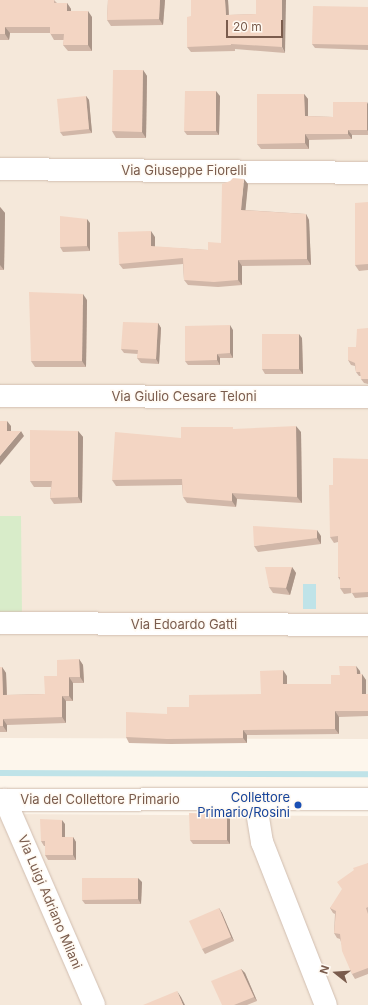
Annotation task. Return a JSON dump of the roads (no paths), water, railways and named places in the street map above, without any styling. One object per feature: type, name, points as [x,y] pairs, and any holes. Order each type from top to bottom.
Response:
[{"type":"street","name":"Via Giuseppe Fiorelli","points":[[0,169],[368,173]]},
{"type":"street","name":"Via Giulio Cesare Teloni","points":[[0,396],[368,397]]},
{"type":"street","name":"Via Edoardo Gatti","points":[[0,623],[368,625]]},
{"type":"street","points":[[254,799],[262,842],[326,1005]]},
{"type":"street","name":"Via del Collettore Primario","points":[[3,800],[368,799]]},
{"type":"street","name":"Via Luigi Adriano Milani","points":[[3,800],[94,1005]]},
{"type":"water","points":[[303,584],[316,584],[316,609],[303,609]]},
{"type":"waterway","points":[[0,773],[368,774]]},
{"type":"place","name":"Collettore Primario/Rosini","points":[[298,805]]}]
